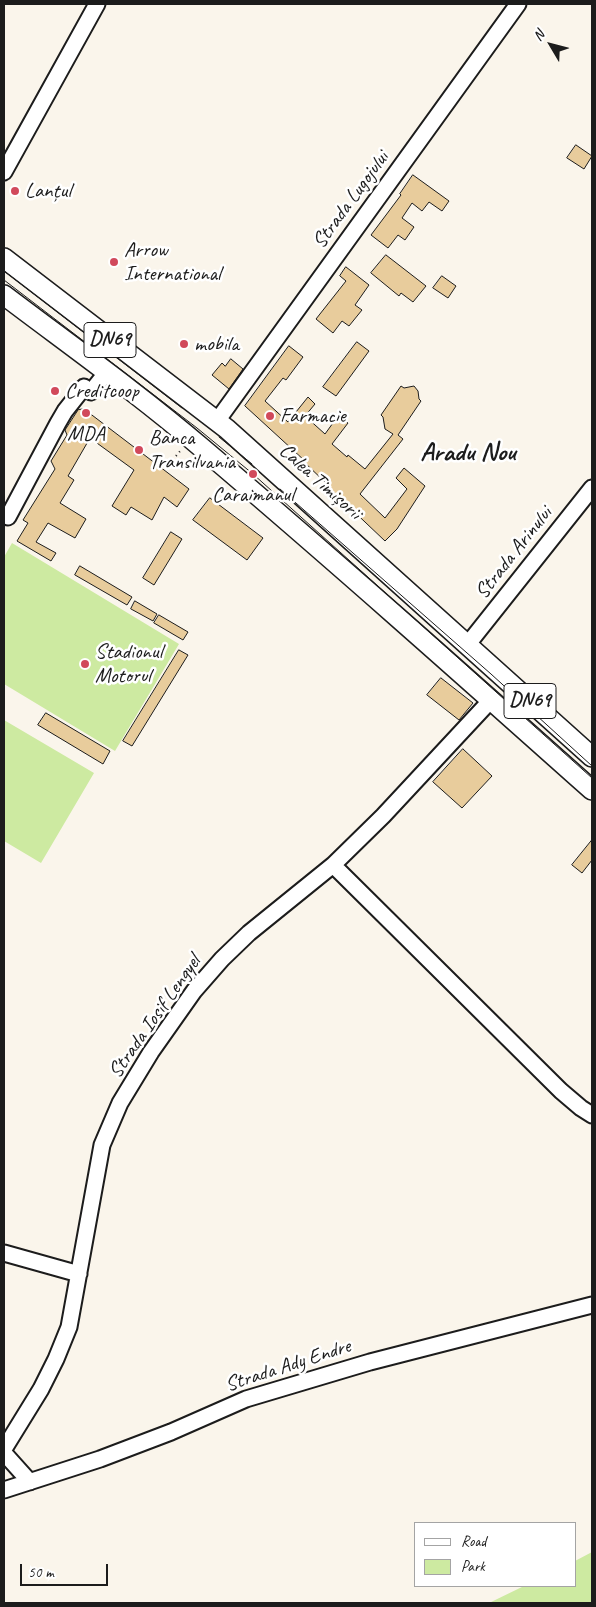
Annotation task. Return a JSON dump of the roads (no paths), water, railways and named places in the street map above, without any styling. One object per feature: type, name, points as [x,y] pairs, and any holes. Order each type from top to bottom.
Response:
[{"type":"main road","name":"Calea Timișorii","points":[[4,258],[217,420],[592,757]]},
{"type":"main road","name":"DN69","points":[[4,294],[202,448],[592,790]]},
{"type":"street","points":[[4,172],[97,4]]},
{"type":"street","name":"Strada Lugojului","points":[[217,420],[518,4]]},
{"type":"street","points":[[8,517],[61,417],[106,372]]},
{"type":"street","name":"Strada Arinului","points":[[468,644],[592,488]]},
{"type":"street","name":"Strada Iosif Lengyel","points":[[4,1449],[41,1389],[69,1327],[102,1145],[120,1103],[152,1052],[194,991],[222,959],[249,933],[333,865],[383,816],[491,700]]},
{"type":"street","points":[[333,865],[547,1078],[581,1108],[592,1115]]},
{"type":"street","points":[[4,1253],[79,1274]]},
{"type":"street","name":"Strada Ady Endre","points":[[4,1490],[100,1459],[171,1432],[246,1399],[370,1362],[592,1305]]},
{"type":"street","points":[[4,1454],[30,1482]]},
{"type":"tram line","points":[[4,271],[182,408]]},
{"type":"tram line","points":[[4,280],[197,428],[253,474],[592,778]]},
{"type":"tram line","points":[[219,437],[252,464]]},
{"type":"tram line","points":[[280,489],[491,674],[592,766]]},
{"type":"place","name":"Lanțul","points":[[15,191]]},
{"type":"place","name":"Arrow International","points":[[114,262]]},
{"type":"place","name":"mobila","points":[[184,344]]},
{"type":"place","name":"Creditcoop","points":[[55,391]]},
{"type":"place","name":"MDA","points":[[86,413]]},
{"type":"place","name":"Farmacie","points":[[270,416]]},
{"type":"place","name":"Banca Transilvania","points":[[139,450]]},
{"type":"place","name":"Caraimanul","points":[[253,474]]},
{"type":"place","name":"Stadionul Motorul","points":[[85,664]]},
{"type":"district","name":"Aradu Nou","points":[[468,453]]}]
